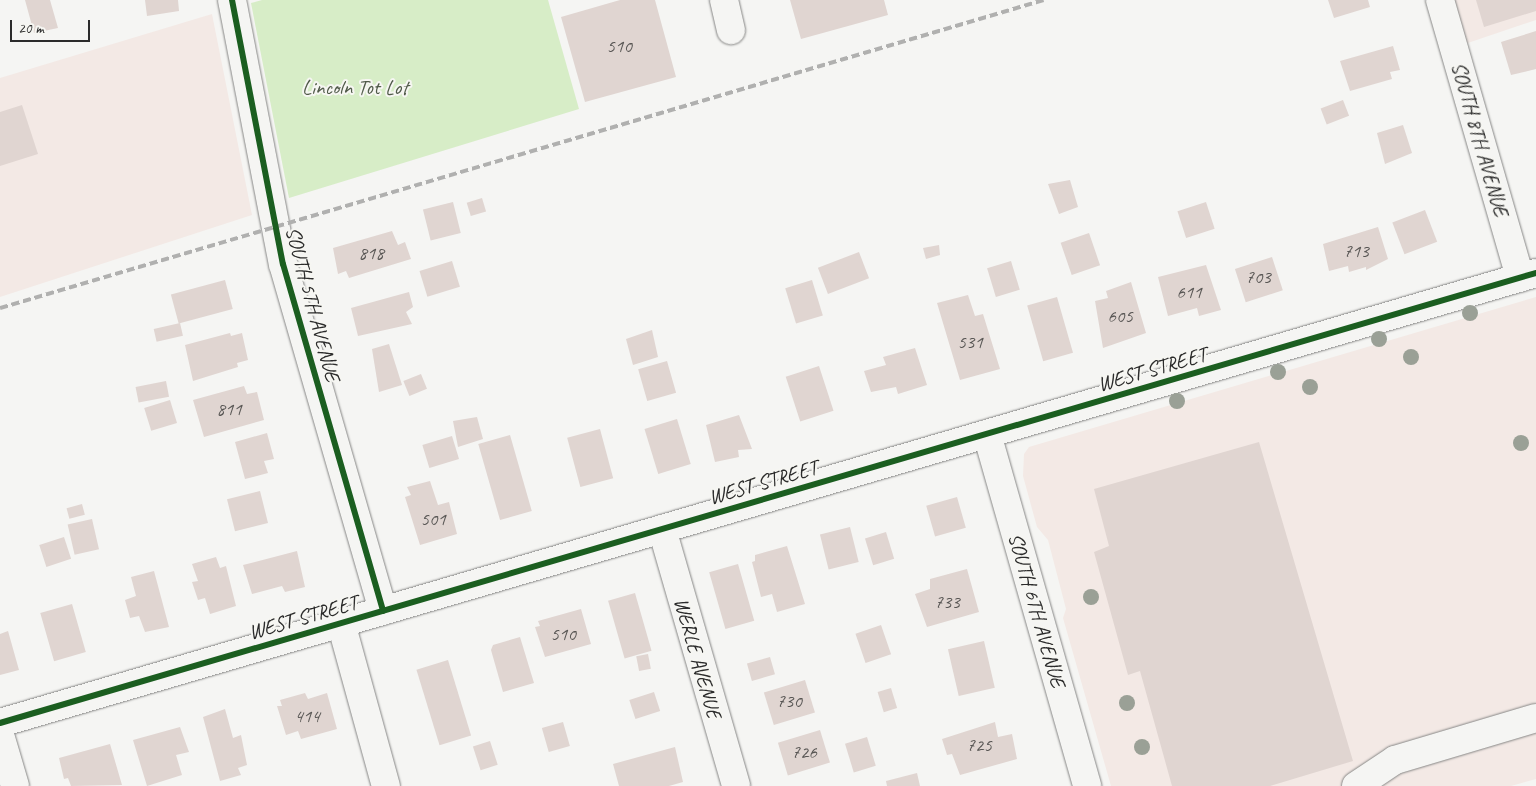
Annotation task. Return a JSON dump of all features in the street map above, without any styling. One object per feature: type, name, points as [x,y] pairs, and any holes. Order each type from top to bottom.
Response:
[{"type":"street","name":"SOUTH 5TH AVENUE","points":[[232,0],[283,264],[383,611]]},
{"type":"street","points":[[724,0],[731,30]]},
{"type":"street","name":"SOUTH 8TH AVENUE","points":[[1440,0],[1528,276]]},
{"type":"street","name":"WEST STREET","points":[[0,723],[1528,276]]},
{"type":"street","name":"SOUTH 6TH AVENUE","points":[[987,434],[1086,786]]},
{"type":"street","name":"WERLE AVENUE","points":[[662,529],[736,786]]},
{"type":"street","points":[[341,623],[386,786]]},
{"type":"street","points":[[1356,786],[1395,760],[1536,718]]},
{"type":"street","points":[[0,735],[15,786]]},
{"type":"shaded area","points":[[1440,0],[1536,0],[1536,20],[1453,48]]},
{"type":"shaded area","points":[[212,14],[252,215],[0,297],[0,78]]},
{"type":"shaded area","points":[[1536,297],[1536,779],[1511,786],[1111,786],[1063,618],[1066,609],[1048,540],[1037,527],[1023,476],[1024,454],[1029,447]]},
{"type":"green space","name":"Lincoln Tot Lot","points":[[262,0],[548,0],[579,109],[289,198],[251,3]]},
{"type":"building","points":[[25,0],[50,0],[58,28],[34,33]]},
{"type":"building","points":[[145,0],[178,0],[179,11],[147,16]]},
{"type":"building","points":[[620,0],[655,0],[676,77],[585,102],[561,17]]},
{"type":"building","points":[[790,0],[884,0],[888,15],[801,39]]},
{"type":"building","points":[[1328,0],[1368,0],[1370,7],[1334,18]]},
{"type":"building","points":[[1476,0],[1536,0],[1536,11],[1484,27]]},
{"type":"building","points":[[1536,31],[1536,69],[1511,75],[1501,42]]},
{"type":"building","points":[[1393,46],[1400,70],[1390,72],[1392,79],[1350,91],[1340,61]]},
{"type":"building","points":[[1343,100],[1349,116],[1327,124],[1321,109]]},
{"type":"building","points":[[22,105],[38,154],[0,166],[0,112]]},
{"type":"building","points":[[1403,125],[1412,153],[1385,164],[1377,133]]},
{"type":"building","points":[[1070,180],[1078,207],[1059,214],[1048,184]]},
{"type":"building","points":[[482,198],[486,211],[471,216],[467,203]]},
{"type":"building","points":[[453,202],[461,233],[431,241],[423,209]]},
{"type":"building","points":[[1206,202],[1215,229],[1186,238],[1177,211]]},
{"type":"building","points":[[1425,210],[1437,242],[1405,254],[1392,223]]},
{"type":"building","points":[[1378,227],[1388,259],[1366,270],[1366,267],[1349,272],[1348,266],[1329,271],[1323,244]]},
{"type":"building","points":[[392,231],[398,245],[405,242],[411,259],[349,278],[346,271],[338,274],[333,248]]},
{"type":"building","points":[[1089,233],[1100,265],[1072,275],[1061,243]]},
{"type":"building","points":[[939,245],[940,255],[926,259],[923,248]]},
{"type":"building","points":[[859,252],[869,278],[828,294],[818,268]]},
{"type":"building","points":[[1272,257],[1283,290],[1246,302],[1235,269]]},
{"type":"building","points":[[452,261],[460,287],[427,297],[419,271]]},
{"type":"building","points":[[1011,261],[1020,290],[996,297],[987,268]]},
{"type":"building","points":[[1206,265],[1221,310],[1199,316],[1197,308],[1168,316],[1158,277]]},
{"type":"building","points":[[225,280],[233,309],[179,323],[171,294]]},
{"type":"building","points":[[812,280],[823,315],[796,324],[785,288]]},
{"type":"building","points":[[1131,282],[1146,333],[1103,348],[1095,301],[1108,298],[1106,291]]},
{"type":"building","points":[[409,292],[413,307],[406,312],[412,324],[358,336],[351,308]]},
{"type":"building","points":[[968,295],[975,316],[983,314],[1000,369],[960,380],[937,303]]},
{"type":"building","points":[[1057,297],[1073,353],[1043,361],[1027,306]]},
{"type":"building","points":[[180,323],[183,336],[157,342],[154,329]]},
{"type":"building","points":[[652,330],[658,357],[633,365],[626,339]]},
{"type":"building","points":[[230,333],[231,336],[242,333],[248,360],[237,363],[238,367],[193,381],[185,345]]},
{"type":"building","points":[[389,344],[402,385],[379,392],[372,349]]},
{"type":"building","points":[[915,348],[927,385],[898,394],[896,387],[871,392],[864,371],[886,365],[883,357]]},
{"type":"building","points":[[667,361],[676,393],[647,401],[638,369]]},
{"type":"building","points":[[819,366],[834,411],[800,422],[786,377]]},
{"type":"building","points":[[421,374],[427,389],[409,396],[403,381]]},
{"type":"building","points":[[166,381],[169,397],[139,403],[136,387]]},
{"type":"building","points":[[244,386],[247,394],[257,392],[264,420],[204,437],[193,400]]},
{"type":"building","points":[[170,400],[177,423],[151,431],[144,408]]},
{"type":"building","points":[[739,415],[752,449],[738,450],[739,457],[715,462],[706,425]]},
{"type":"building","points":[[477,417],[483,439],[458,447],[453,421]]},
{"type":"building","points":[[677,419],[691,464],[658,474],[644,429]]},
{"type":"building","points":[[600,429],[613,478],[580,487],[567,438]]},
{"type":"building","points":[[267,433],[274,459],[264,461],[268,473],[245,479],[235,442]]},
{"type":"building","points":[[510,435],[532,511],[500,520],[478,444]]},
{"type":"building","points":[[452,436],[459,459],[429,468],[422,445]]},
{"type":"building","points":[[1259,442],[1353,761],[1270,786],[1172,786],[1140,671],[1128,675],[1094,552],[1109,546],[1094,489]]},
{"type":"building","points":[[430,481],[438,505],[449,502],[457,534],[420,545],[405,497],[411,495],[407,487]]},
{"type":"building","points":[[260,491],[268,523],[235,531],[227,499]]},
{"type":"building","points":[[957,497],[966,528],[935,537],[926,506]]},
{"type":"building","points":[[82,504],[85,515],[69,519],[67,508]]},
{"type":"building","points":[[92,519],[99,549],[75,555],[68,525]]},
{"type":"building","points":[[850,527],[859,562],[829,569],[820,534]]},
{"type":"building","points":[[886,532],[894,559],[873,565],[865,538]]},
{"type":"building","points":[[64,537],[71,559],[46,567],[39,545]]},
{"type":"building","points":[[787,546],[805,604],[777,612],[772,594],[761,597],[752,562],[755,561],[755,555]]},
{"type":"building","points":[[297,551],[305,587],[285,592],[282,586],[252,594],[243,565]]},
{"type":"building","points":[[216,557],[220,568],[226,566],[236,606],[210,614],[205,598],[198,600],[192,582],[198,581],[192,564]]},
{"type":"building","points":[[738,564],[754,621],[725,629],[709,572]]},
{"type":"building","points":[[967,569],[979,612],[927,627],[915,594],[930,589],[930,579]]},
{"type":"building","points":[[154,571],[169,627],[145,632],[139,616],[130,618],[125,600],[136,596],[131,577]]},
{"type":"building","points":[[635,593],[652,651],[625,658],[608,601]]},
{"type":"building","points":[[72,604],[86,652],[54,661],[40,613]]},
{"type":"building","points":[[581,609],[591,644],[545,657],[535,627],[540,626],[538,621]]},
{"type":"building","points":[[881,625],[891,654],[866,663],[855,634]]},
{"type":"building","points":[[8,631],[19,670],[0,675],[0,634]]},
{"type":"building","points":[[520,637],[534,683],[503,692],[491,650],[493,645]]},
{"type":"building","points":[[984,641],[995,688],[959,696],[948,649]]},
{"type":"building","points":[[648,654],[651,669],[639,671],[636,656]]},
{"type":"building","points":[[770,657],[775,674],[752,681],[747,664]]},
{"type":"building","points":[[448,660],[471,736],[440,745],[416,670]]},
{"type":"building","points":[[805,680],[815,713],[774,725],[764,693]]},
{"type":"building","points":[[891,688],[897,708],[884,712],[878,692]]},
{"type":"building","points":[[654,692],[660,711],[635,719],[629,700]]},
{"type":"building","points":[[305,693],[308,699],[327,693],[337,729],[301,739],[298,731],[286,735],[277,706],[282,706],[280,700]]},
{"type":"building","points":[[225,709],[233,738],[241,735],[247,765],[238,768],[241,775],[220,781],[203,717]]},
{"type":"building","points":[[563,722],[570,746],[549,752],[542,728]]},
{"type":"building","points":[[995,722],[998,737],[1012,734],[1017,759],[960,775],[952,754],[947,755],[942,739]]},
{"type":"building","points":[[180,727],[189,752],[176,755],[182,775],[147,786],[133,740]]},
{"type":"building","points":[[820,730],[830,763],[788,775],[778,743]]},
{"type":"building","points":[[867,737],[876,766],[854,772],[845,744]]},
{"type":"building","points":[[490,741],[498,765],[481,770],[473,747]]},
{"type":"building","points":[[110,744],[122,785],[71,786],[68,778],[64,779],[59,758]]},
{"type":"building","points":[[675,747],[683,782],[669,786],[619,786],[613,764]]},
{"type":"building","points":[[917,773],[920,786],[887,786],[886,781]]},
{"type":"railway","points":[[0,308],[1044,0]]},
{"type":"cycle path","points":[[232,0],[283,264],[383,611]]},
{"type":"cycle path","points":[[0,723],[1536,273]]}]
